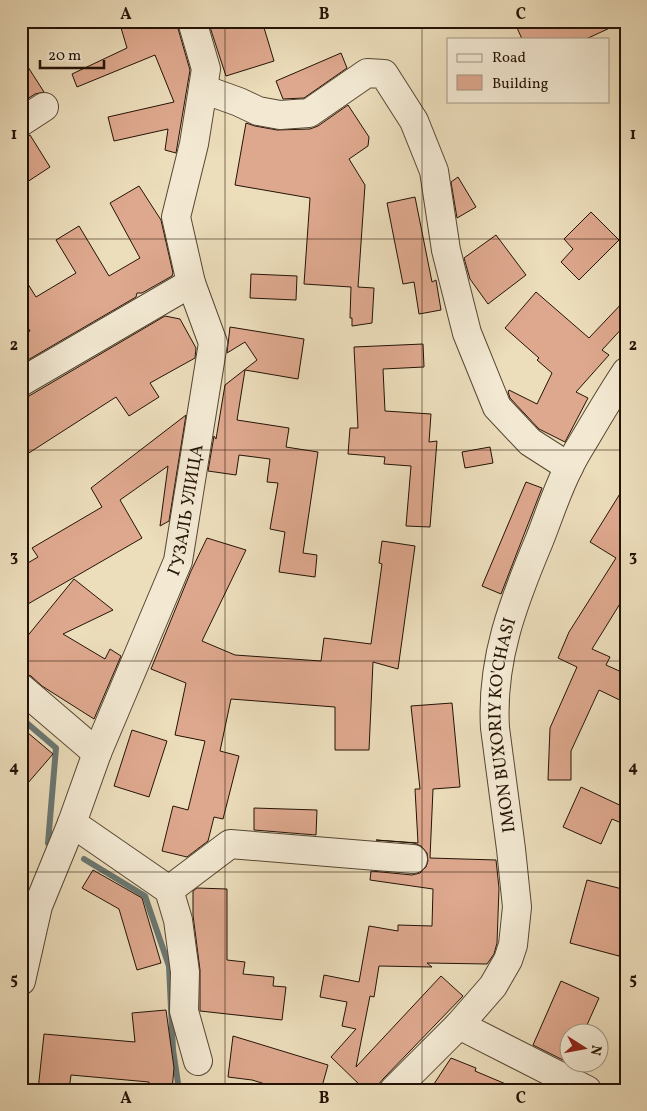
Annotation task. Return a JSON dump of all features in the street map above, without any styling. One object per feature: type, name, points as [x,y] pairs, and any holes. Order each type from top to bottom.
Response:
[{"type":"street","name":"ГУЗАЛЬ УЛИЦА","points":[[21,981],[38,906],[72,823],[97,753],[178,561],[213,343],[191,283],[176,216],[194,144],[206,69],[192,21]]},
{"type":"street","points":[[203,89],[258,111],[280,115],[309,114],[368,73],[384,74],[414,122],[434,171],[446,250],[466,333],[497,407],[530,442],[569,467]]},
{"type":"street","points":[[21,122],[44,107]]},
{"type":"street","points":[[21,382],[191,283]]},
{"type":"street","name":"IMON BUXORIY KO'CHASI","points":[[394,1090],[459,1025],[493,986],[508,960],[513,945],[517,908],[495,728],[494,697],[500,654],[516,595],[569,467],[626,372]]},
{"type":"street","points":[[21,688],[97,753]]},
{"type":"street","points":[[72,823],[169,890],[178,920],[184,972],[184,1011],[198,1061]]},
{"type":"street","points":[[169,890],[230,844],[412,859]]},
{"type":"street","points":[[459,1025],[587,1090]]},
{"type":"building","points":[[119,21],[177,21],[190,70],[176,153],[165,150],[168,129],[114,141],[108,117],[174,102],[155,55],[77,87],[72,74],[127,48]]},
{"type":"building","points":[[208,21],[262,21],[274,61],[226,76]]},
{"type":"building","points":[[514,21],[625,21],[588,38],[522,38]]},
{"type":"building","points":[[341,53],[347,68],[304,98],[283,99],[276,81]]},
{"type":"building","points":[[21,56],[44,92],[35,94],[21,103]]},
{"type":"building","points":[[348,105],[369,137],[368,146],[349,159],[365,185],[358,287],[374,288],[372,323],[352,326],[352,318],[350,318],[351,287],[304,284],[310,198],[235,185],[246,123],[277,130],[310,129],[318,126]]},
{"type":"building","points":[[30,135],[50,167],[21,186],[21,138]]},
{"type":"building","points":[[458,177],[476,207],[457,218],[451,182]]},
{"type":"building","points":[[139,186],[161,220],[173,273],[172,276],[142,293],[137,293],[136,297],[21,364],[21,336],[30,331],[21,316],[21,273],[36,297],[76,273],[56,240],[79,226],[109,276],[140,258],[110,203]]},
{"type":"building","points":[[415,197],[432,282],[436,280],[441,310],[419,314],[414,282],[403,284],[387,203]]},
{"type":"building","points":[[591,212],[619,240],[579,280],[561,262],[573,249],[564,239]]},
{"type":"building","points":[[496,235],[526,275],[488,304],[470,279],[464,258]]},
{"type":"building","points":[[251,274],[297,276],[296,300],[250,298]]},
{"type":"building","points":[[536,292],[589,338],[626,299],[626,324],[602,350],[609,355],[576,392],[588,398],[565,442],[539,429],[510,398],[508,392],[509,390],[537,404],[552,373],[537,360],[539,358],[505,328]]},
{"type":"building","points":[[165,316],[180,319],[196,348],[195,358],[150,383],[159,397],[129,416],[116,397],[21,458],[21,398],[29,396]]},
{"type":"building","points":[[230,327],[304,339],[298,379],[245,370],[237,420],[289,428],[286,447],[318,452],[303,553],[317,555],[315,577],[279,572],[285,532],[270,529],[278,483],[267,482],[270,459],[239,455],[236,475],[208,471],[214,436],[216,439],[225,385],[257,360],[245,342],[227,353]]},
{"type":"building","points":[[423,344],[424,367],[383,369],[385,411],[431,414],[429,442],[437,441],[430,527],[406,526],[411,466],[384,464],[385,457],[348,454],[350,428],[358,428],[354,347]]},
{"type":"building","points":[[186,415],[169,521],[160,526],[168,466],[120,500],[142,538],[21,608],[21,567],[38,557],[32,548],[102,507],[91,488]]},
{"type":"building","points":[[490,447],[493,463],[465,468],[462,452]]},
{"type":"building","points":[[526,482],[542,488],[501,594],[482,586]]},
{"type":"building","points":[[626,484],[626,594],[592,649],[610,657],[606,665],[626,674],[626,703],[599,690],[571,751],[571,780],[548,780],[550,728],[577,667],[558,658],[569,632],[616,558],[590,542]]},
{"type":"building","points":[[207,538],[246,550],[202,641],[235,655],[321,661],[324,638],[371,644],[382,564],[379,563],[382,541],[415,546],[398,669],[373,662],[369,750],[335,750],[335,707],[231,699],[220,751],[239,756],[223,819],[214,817],[208,841],[187,857],[162,851],[173,806],[188,810],[205,741],[175,735],[186,683],[151,669],[191,571]]},
{"type":"building","points":[[74,579],[113,610],[63,634],[105,659],[110,649],[121,656],[94,719],[42,686],[31,676],[21,672],[21,644]]},
{"type":"building","points":[[452,703],[460,787],[433,789],[430,858],[496,860],[499,888],[497,943],[494,954],[487,964],[427,963],[432,967],[379,966],[374,997],[370,996],[356,1067],[441,976],[463,996],[374,1090],[365,1090],[331,1057],[356,1029],[342,1026],[347,1002],[320,997],[324,975],[359,982],[369,926],[398,931],[398,925],[432,926],[433,889],[370,880],[371,871],[412,875],[420,873],[426,867],[428,861],[427,853],[421,846],[414,843],[376,840],[418,843],[415,789],[420,789],[411,706]]},
{"type":"building","points":[[21,727],[53,754],[21,791]]},
{"type":"building","points":[[132,730],[167,741],[149,797],[114,786]]},
{"type":"building","points":[[581,787],[626,808],[626,825],[612,819],[601,844],[563,827]]},
{"type":"building","points":[[254,808],[317,810],[316,835],[254,830]]},
{"type":"building","points":[[93,870],[142,898],[161,963],[137,970],[119,909],[82,888]]},
{"type":"building","points":[[587,880],[626,890],[626,931],[619,956],[570,943]]},
{"type":"building","points":[[197,888],[227,889],[227,960],[245,962],[243,974],[274,977],[273,986],[286,987],[282,1020],[200,1011],[200,970],[193,915],[193,891]]},
{"type":"building","points":[[561,981],[599,998],[587,1024],[560,1024],[560,1058],[533,1045]]},
{"type":"building","points":[[166,1010],[174,1068],[172,1090],[149,1090],[149,1082],[71,1075],[69,1090],[38,1090],[44,1034],[135,1042],[132,1013]]},
{"type":"building","points":[[233,1036],[328,1065],[321,1090],[285,1090],[252,1080],[228,1077]]},
{"type":"building","points":[[451,1058],[476,1068],[475,1071],[520,1090],[430,1090]]},
{"type":"waterway","points":[[21,718],[56,748],[48,843]]},
{"type":"waterway","points":[[84,859],[145,896],[169,966],[173,1050],[179,1090]]}]
